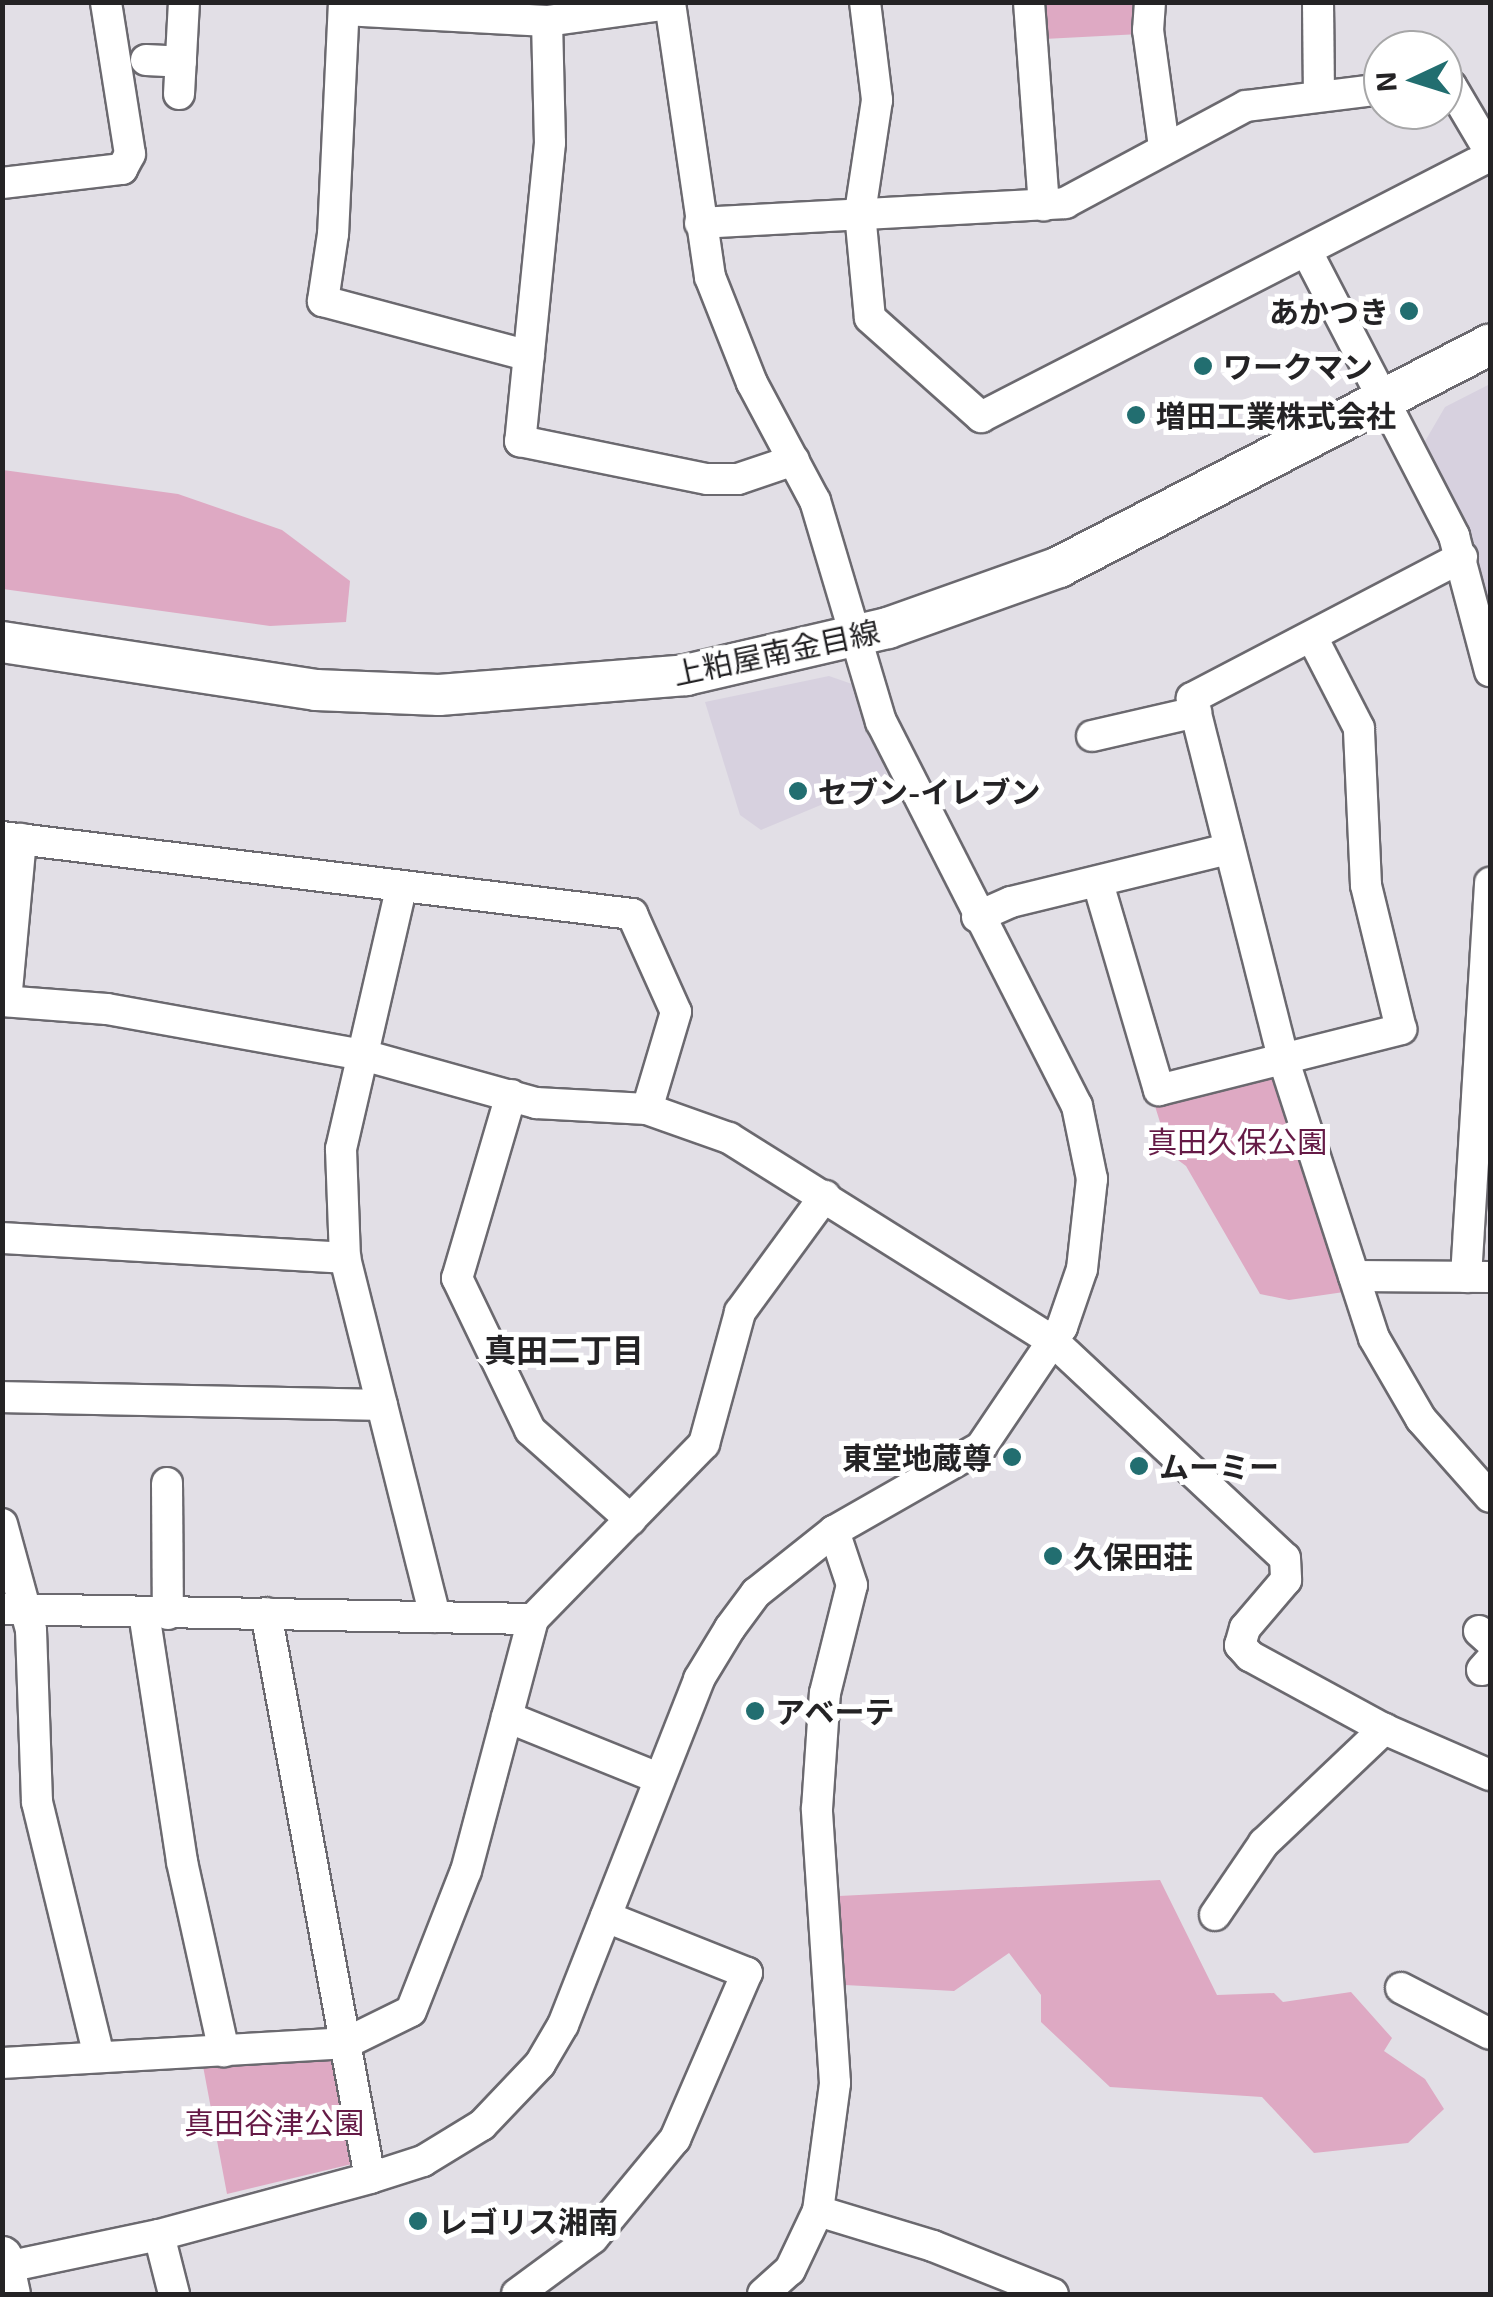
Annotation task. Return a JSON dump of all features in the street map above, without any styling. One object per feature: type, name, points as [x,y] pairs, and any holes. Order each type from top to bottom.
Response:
[{"type":"main road","name":"上粕屋南金目線","points":[[2,642],[222,680],[440,695],[686,675],[852,638],[1059,567],[1490,345]]},
{"type":"street","points":[[2,183],[122,169],[130,154],[106,2]]},
{"type":"street","points":[[179,94],[184,2]]},
{"type":"street","points":[[865,2],[877,100],[860,213],[870,318],[982,417],[1490,154],[1463,107]]},
{"type":"street","points":[[1029,2],[1044,205]]},
{"type":"street","points":[[1150,2],[1148,30],[1164,148]]},
{"type":"street","points":[[1318,2],[1319,92]]},
{"type":"street","points":[[5,2272],[370,2178],[460,2140],[524,2084],[563,2025],[698,1679],[730,1628],[756,1593],[834,1531],[981,1447],[1054,1342],[1090,1236],[1088,1144],[1058,1058],[977,917],[882,722],[852,638],[824,530],[728,328],[700,223],[670,3],[547,21],[512,11],[344,6],[333,234],[322,301],[529,356]]},
{"type":"street","points":[[547,21],[550,143],[520,441],[707,479],[738,479],[794,460]]},
{"type":"street","points":[[146,60],[181,62]]},
{"type":"street","points":[[700,223],[1066,203],[1246,106],[1319,92],[1363,90]]},
{"type":"street","points":[[1307,252],[1462,556],[1490,672]]},
{"type":"street","points":[[1462,556],[1314,639],[1192,698],[1283,1058],[1374,1338],[1421,1419],[1490,1497]]},
{"type":"street","points":[[1098,883],[1159,1090],[1400,1029],[1366,885],[1359,728],[1314,639]]},
{"type":"street","points":[[1092,736],[1196,712]]},
{"type":"street","points":[[647,1109],[676,1012],[632,914],[401,889],[12,838],[4,1001],[108,1008],[364,1055],[536,1103],[647,1109],[729,1138],[1054,1342],[1284,1558],[1286,1580],[1244,1628],[1240,1645],[1250,1656],[1384,1729],[1490,1775]]},
{"type":"street","points":[[977,917],[1011,902],[1229,849]]},
{"type":"street","points":[[1354,1276],[1478,1277],[1490,884]]},
{"type":"street","points":[[401,889],[341,1149],[345,1258],[435,1617]]},
{"type":"street","points":[[511,1095],[457,1278],[530,1430],[631,1520]]},
{"type":"street","points":[[2,2063],[346,2043],[392,2026],[422,1990],[466,1871],[534,1619],[704,1444],[740,1312],[825,1196]]},
{"type":"street","points":[[2,1238],[345,1258]]},
{"type":"street","points":[[2,1396],[382,1405]]},
{"type":"street","points":[[166,1482],[156,1613],[182,1862],[224,2051]]},
{"type":"street","points":[[2,1524],[37,1802],[99,2056]]},
{"type":"street","points":[[763,2294],[790,2270],[818,2211],[836,2083],[817,1810],[825,1693],[852,1585],[834,1531]]},
{"type":"street","points":[[14,1609],[534,1619]]},
{"type":"street","points":[[266,1613],[370,2178]]},
{"type":"street","points":[[507,1717],[658,1778]]},
{"type":"street","points":[[1215,1914],[1264,1844],[1384,1729]]},
{"type":"street","points":[[518,2294],[593,2238],[675,2139],[747,1973],[606,1917]]},
{"type":"street","points":[[1401,1988],[1490,2034]]},
{"type":"street","points":[[818,2211],[932,2246],[1053,2294]]},
{"type":"street","points":[[159,2235],[174,2294]]},
{"type":"shaded area","points":[[1490,384],[1490,621],[1478,566],[1424,443],[1445,407]]},
{"type":"shaded area","points":[[829,676],[852,684],[888,777],[761,830],[740,815],[705,702]]},
{"type":"green space","points":[[1041,3],[1142,3],[1140,34],[1044,39]]},
{"type":"green space","points":[[3,470],[178,494],[282,530],[350,581],[346,622],[270,626],[3,589]]},
{"type":"green space","name":"真田久保公園","points":[[1266,1076],[1274,1081],[1344,1292],[1289,1300],[1260,1294],[1186,1166],[1170,1154],[1154,1103]]},
{"type":"green space","points":[[1160,1880],[1217,1995],[1274,1993],[1283,2002],[1351,1992],[1392,2038],[1384,2051],[1425,2079],[1444,2109],[1408,2143],[1314,2153],[1262,2097],[1110,2087],[1041,2022],[1041,1995],[1009,1953],[954,1991],[845,1985],[839,1896]]},
{"type":"green space","name":"真田谷津公園","points":[[329,2059],[336,2065],[352,2164],[227,2194],[203,2066]]},
{"type":"place","name":"あかつき","points":[[1409,311]]},
{"type":"place","name":"ワークマン","points":[[1203,366]]},
{"type":"place","name":"増田工業株式会社","points":[[1136,415]]},
{"type":"place","name":"セブン-イレブン","points":[[798,791]]},
{"type":"place","name":"東堂地蔵尊","points":[[1012,1457]]},
{"type":"place","name":"ムーミー","points":[[1139,1466]]},
{"type":"place","name":"久保田荘","points":[[1053,1556]]},
{"type":"place","name":"アベーテ","points":[[755,1711]]},
{"type":"place","name":"レゴリス湘南","points":[[418,2221]]},
{"type":"district","name":"真田二丁目","points":[[564,1349]]}]
